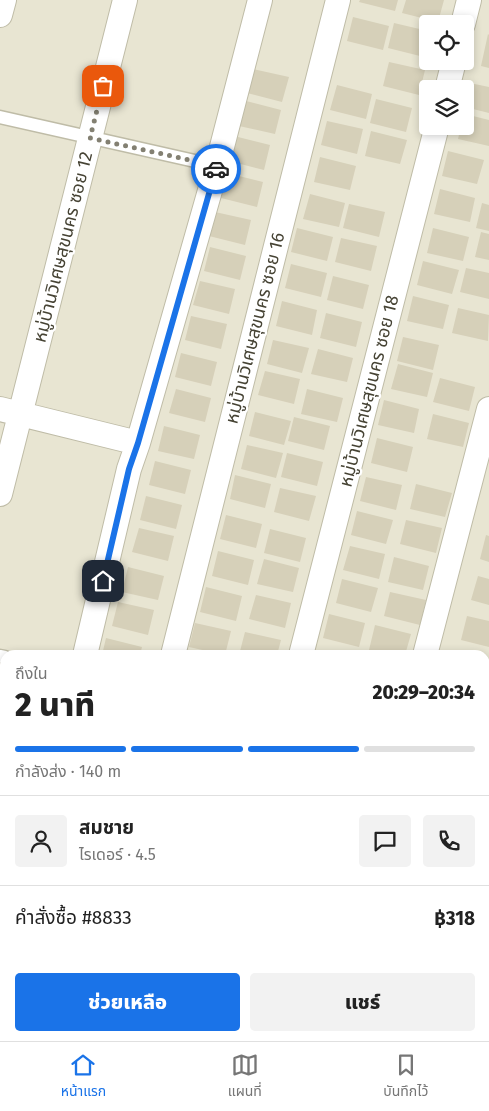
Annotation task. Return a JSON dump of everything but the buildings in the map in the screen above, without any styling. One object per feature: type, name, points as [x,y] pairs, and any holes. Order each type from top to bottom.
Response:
[{"type":"street","points":[[0,15],[4,0]]},
{"type":"street","name":"หมู่บ้านวิเศษสุขนคร ซอย 12","points":[[0,494],[11,412],[90,138],[125,0]]},
{"type":"street","points":[[86,650],[129,469],[217,166],[260,0]]},
{"type":"street","name":"หมู่บ้านวิเศษสุขนคร ซอย 16","points":[[174,650],[338,0]]},
{"type":"street","points":[[465,15],[469,0]]},
{"type":"street","name":"หมู่บ้านวิเศษสุขนคร ซอย 18","points":[[302,650],[435,135]]},
{"type":"street","points":[[426,650],[489,409]]},
{"type":"street","points":[[11,412],[138,443]]},
{"type":"lane","points":[[0,117],[217,166]]},
{"type":"shaded area","points":[[0,0],[489,0],[489,650],[0,650]]},
{"type":"way so far","points":[[103,86],[90,138],[217,166],[216,169]]},
{"type":"route","points":[[103,581],[129,469],[216,169]]}]
